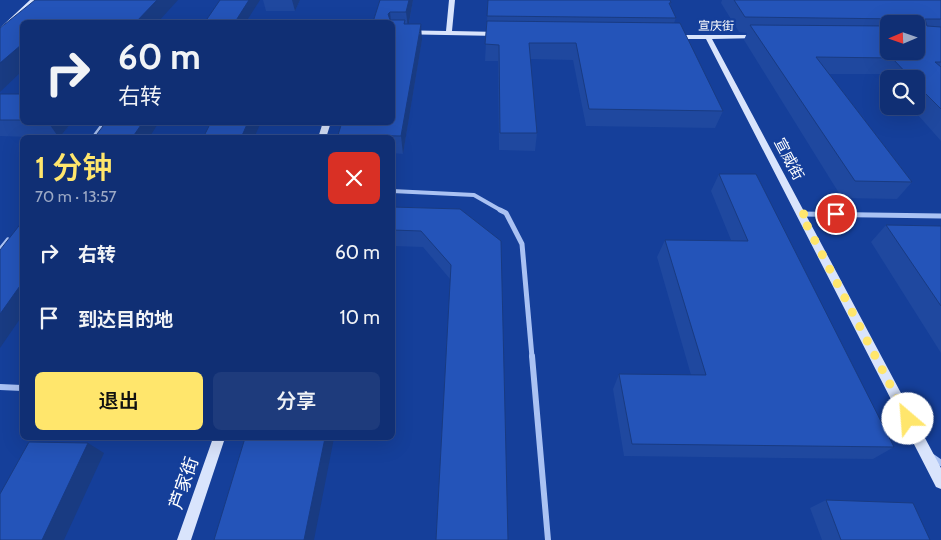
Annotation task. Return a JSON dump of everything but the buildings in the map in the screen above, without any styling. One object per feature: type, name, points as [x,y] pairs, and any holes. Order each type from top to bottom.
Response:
[{"type":"street","points":[[0,31],[12,25],[33,0]]},
{"type":"street","points":[[449,34],[452,0]]},
{"type":"street","points":[[0,25],[12,25]]},
{"type":"street","points":[[395,32],[508,34]]},
{"type":"street","name":"宣庆街","points":[[668,36],[765,37]]},
{"type":"street","name":"宣威街","points":[[708,37],[941,482]]},
{"type":"street","points":[[395,191],[474,195],[506,213],[522,244],[548,540]]},
{"type":"street","points":[[801,214],[941,216]]},
{"type":"street","points":[[0,250],[11,236]]},
{"type":"street","points":[[0,388],[20,388]]},
{"type":"street","name":"芦家街","points":[[184,540],[218,440]]},
{"type":"street","points":[[926,454],[941,462]]},
{"type":"route","points":[[836,214],[801,214],[908,419]]}]
